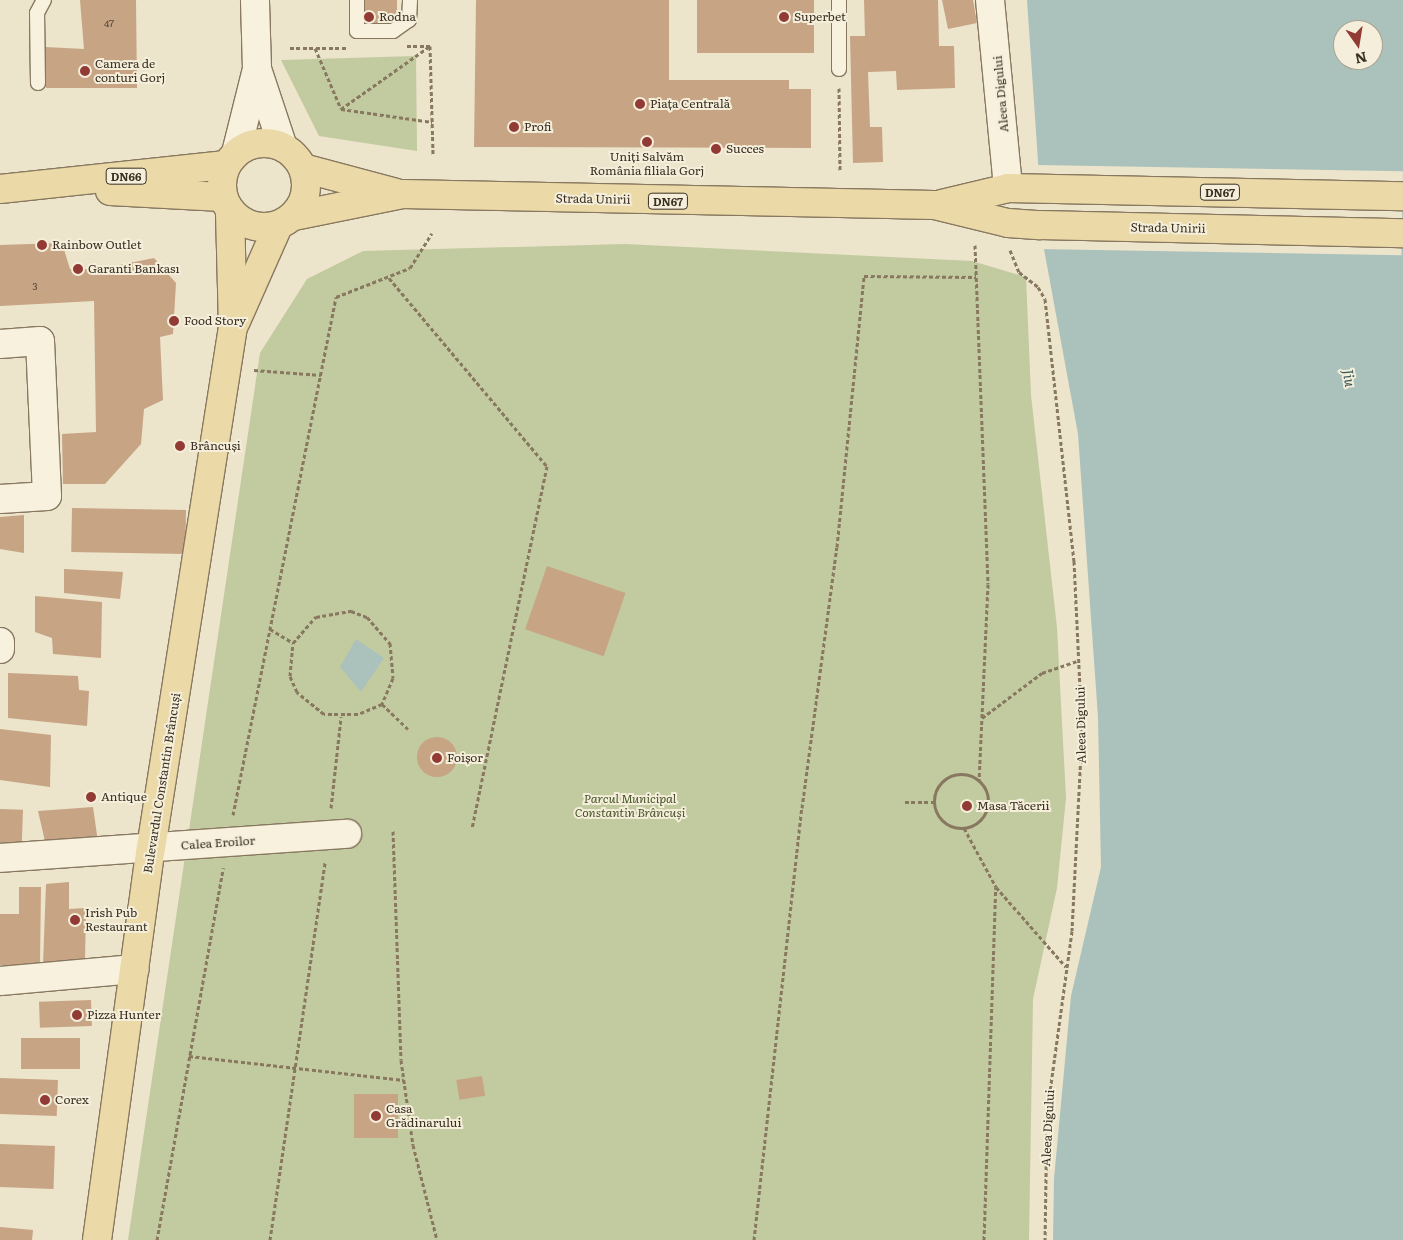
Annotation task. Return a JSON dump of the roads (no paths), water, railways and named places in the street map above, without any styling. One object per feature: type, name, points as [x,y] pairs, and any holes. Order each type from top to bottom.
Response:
[{"type":"main road","name":"Strada Unirii","points":[[13,188],[231,159],[259,144],[283,147]]},
{"type":"main road","points":[[283,147],[303,168],[304,202],[286,221]]},
{"type":"main road","points":[[226,204],[231,159]]},
{"type":"main road","name":"Strada Unirii","points":[[303,168],[403,194],[934,205],[1008,223],[1040,225],[1403,233]]},
{"type":"main road","name":"Strada Unirii","points":[[13,188],[226,204],[244,224],[286,221],[403,194]]},
{"type":"main road","name":"Strada Unirii","points":[[934,205],[1008,188],[1403,196]]},
{"type":"main road","name":"Bulevardul Constantin Brâncuși","points":[[97,1240],[151,848],[233,327],[226,204]]},
{"type":"main road","name":"Bulevardul Constantin Brâncuși","points":[[233,327],[286,221]]},
{"type":"street","points":[[255,0],[257,69],[283,147]]},
{"type":"street","name":"Aleea Digului","points":[[990,0],[1008,188]]},
{"type":"street","points":[[231,159],[257,69]]},
{"type":"street","points":[[0,344],[40,341],[47,496],[0,499]]},
{"type":"street","points":[[0,642],[0,649]]},
{"type":"street","name":"Calea Eroilor","points":[[0,858],[338,835]]},
{"type":"street","points":[[0,981],[134,969]]},
{"type":"lane","points":[[38,83],[37,14],[44,0]]},
{"type":"lane","points":[[357,0],[357,31],[392,31],[409,20],[410,0]]},
{"type":"lane","points":[[839,0],[839,70]]},
{"type":"water","name":"Jiu","points":[[1027,0],[1403,0],[1403,1240],[1053,1240],[1054,1179],[1071,996],[1101,867],[1098,717],[1078,434],[1044,249]]},
{"type":"water","points":[[356,639],[384,658],[361,692],[340,667]]},
{"type":"place","name":"Rodna","points":[[369,17]]},
{"type":"place","name":"Superbet","points":[[784,17]]},
{"type":"place","name":"Camera de conturi Gorj","points":[[85,71]]},
{"type":"place","name":"Piața Centrală","points":[[640,104]]},
{"type":"place","name":"Profi","points":[[514,127]]},
{"type":"place","name":"Uniți Salvăm România filiala Gorj","points":[[647,142]]},
{"type":"place","name":"Succes","points":[[716,149]]},
{"type":"place","name":"Rainbow Outlet","points":[[42,245]]},
{"type":"place","name":"Garanti Bankası","points":[[78,269]]},
{"type":"place","name":"Food Story","points":[[174,321]]},
{"type":"place","name":"Brâncuși","points":[[180,446]]},
{"type":"place","name":"Foișor","points":[[437,758]]},
{"type":"place","name":"Antique","points":[[91,797]]},
{"type":"place","name":"Masa Tăcerii","points":[[967,806]]},
{"type":"place","name":"Irish Pub Restaurant","points":[[75,920]]},
{"type":"place","name":"Pizza Hunter","points":[[77,1015]]},
{"type":"place","name":"Corex","points":[[45,1100]]},
{"type":"place","name":"Casa Grădinarului","points":[[376,1116]]},
{"type":"park label","name":"Parcul Municipal Constantin Brâncuși","points":[[630,806]]}]
